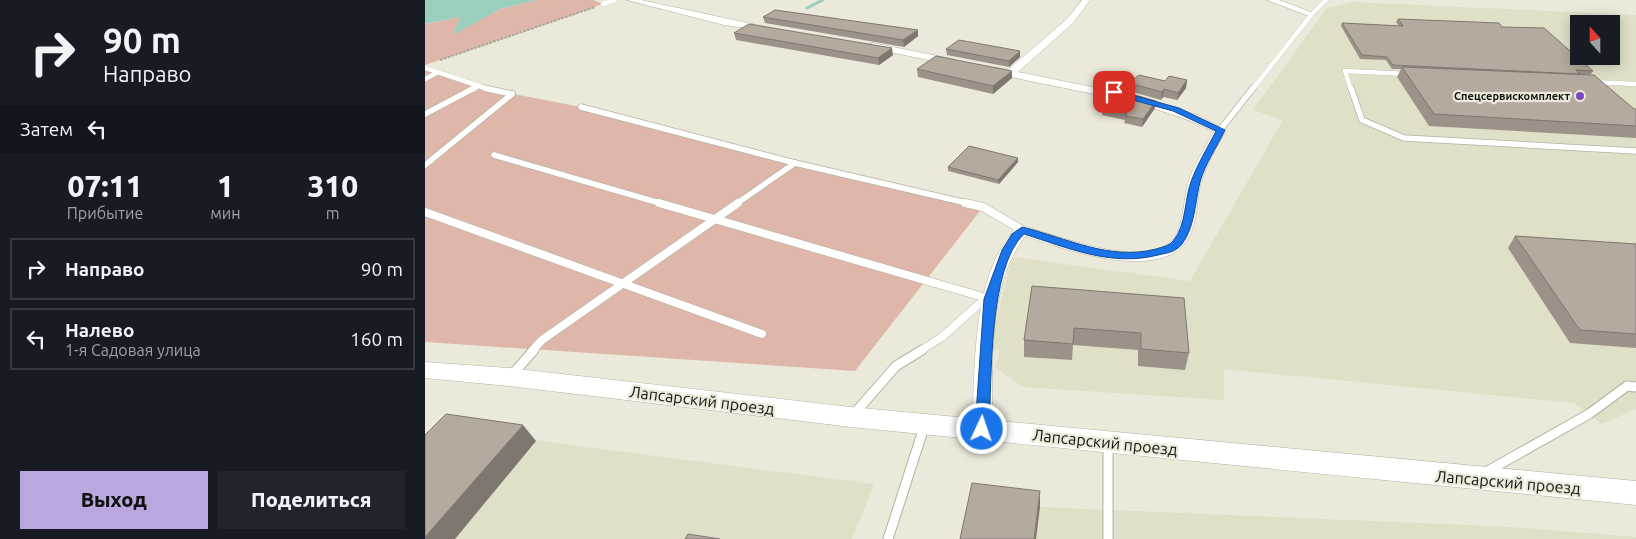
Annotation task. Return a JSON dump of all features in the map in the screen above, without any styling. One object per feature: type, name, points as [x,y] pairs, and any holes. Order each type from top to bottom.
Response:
[{"type":"street","points":[[631,0],[724,22],[781,30]]},
{"type":"street","points":[[1010,74],[1070,21],[1087,0]]},
{"type":"street","points":[[1271,0],[1312,14]]},
{"type":"street","points":[[864,44],[964,64]]},
{"type":"street","points":[[982,429],[990,299],[1007,250],[1022,230],[1088,251],[1121,256],[1141,256],[1170,249],[1178,243],[1185,229],[1196,180],[1221,130],[1198,118],[1152,102],[1080,85],[983,68]]},
{"type":"street","name":"Лапсарский проезд","points":[[425,370],[509,377],[851,417],[1473,479],[1636,493]]},
{"type":"lane","points":[[603,4],[615,0]]},
{"type":"lane","points":[[1221,130],[1312,14],[1326,0]]},
{"type":"lane","points":[[425,68],[477,87],[512,94],[425,165]]},
{"type":"lane","points":[[1413,74],[1345,71],[1362,120],[1404,138],[1636,151]]},
{"type":"lane","points":[[425,79],[438,72]]},
{"type":"lane","points":[[1588,82],[1636,84]]},
{"type":"lane","points":[[425,114],[477,87]]},
{"type":"lane","points":[[581,107],[795,163],[983,207],[1022,230]]},
{"type":"lane","points":[[493,155],[990,299]]},
{"type":"lane","points":[[509,377],[542,340],[795,163]]},
{"type":"lane","points":[[425,212],[762,334]]},
{"type":"lane","points":[[851,417],[896,366],[942,337],[979,304],[990,299]]},
{"type":"lane","points":[[1473,479],[1589,414],[1627,386],[1636,387]]},
{"type":"lane","points":[[888,539],[925,424]]},
{"type":"lane","points":[[1108,443],[1109,539]]},
{"type":"path","points":[[434,62],[603,4]]},
{"type":"shaded area","points":[[537,0],[593,0],[603,4],[425,65],[425,24],[461,17],[453,34],[500,9]]},
{"type":"shaded area","points":[[1353,2],[1636,15],[1636,409],[1602,424],[1574,403],[1224,369],[1224,400],[1023,387],[995,367],[1000,350],[989,349],[1012,257],[1190,281],[1283,120],[1253,110],[1327,8]]},
{"type":"shaded area","points":[[425,68],[477,87],[581,107],[983,207],[855,371],[425,342]]},
{"type":"shaded area","points":[[447,430],[874,484],[852,539],[425,539],[425,431]]},
{"type":"shaded area","points":[[974,500],[1040,507],[1512,527],[1636,537],[1636,539],[965,539]]},
{"type":"water","points":[[425,0],[537,0],[500,9],[453,35],[460,17],[425,24]]},
{"type":"building","points":[[775,10],[918,30],[903,40],[763,17]]},
{"type":"building","points":[[1398,19],[1499,23],[1502,27],[1544,28],[1570,51],[1570,65],[1586,65],[1593,71],[1576,70],[1580,74],[1393,65],[1387,57],[1362,55],[1342,23],[1403,26]]},
{"type":"building","points":[[749,24],[892,48],[878,58],[734,33]]},
{"type":"building","points":[[959,40],[1020,51],[1009,61],[946,49]]},
{"type":"building","points":[[936,56],[1012,71],[993,86],[917,69]]},
{"type":"building","points":[[1402,67],[1594,75],[1636,109],[1636,126],[1434,114]]},
{"type":"building","points":[[1139,75],[1165,81],[1169,76],[1187,80],[1178,93],[1164,89],[1162,92],[1129,83]]},
{"type":"building","points":[[1121,91],[1156,101],[1143,119],[1125,116],[1127,113],[1103,107]]},
{"type":"building","points":[[969,146],[1018,158],[998,180],[948,167]]},
{"type":"building","points":[[1515,236],[1636,244],[1636,334],[1580,330]]},
{"type":"building","points":[[1032,286],[1184,298],[1189,353],[1141,349],[1141,333],[1074,328],[1073,344],[1024,340]]},
{"type":"building","points":[[446,414],[523,425],[425,537],[425,435]]},
{"type":"building","points":[[972,483],[1040,491],[1034,539],[960,539]]},
{"type":"building","points":[[688,534],[720,539],[685,539]]},
{"type":"waterway","points":[[807,8],[823,0]]},
{"type":"place","name":"Спецсервискомплект","points":[[1580,96]]},
{"type":"route","points":[[982,429],[990,299],[1007,250],[1015,236],[1022,230],[1088,251],[1121,256],[1141,256],[1157,254],[1170,249],[1178,243],[1185,229],[1196,180],[1221,130],[1176,109],[1114,92]]}]
